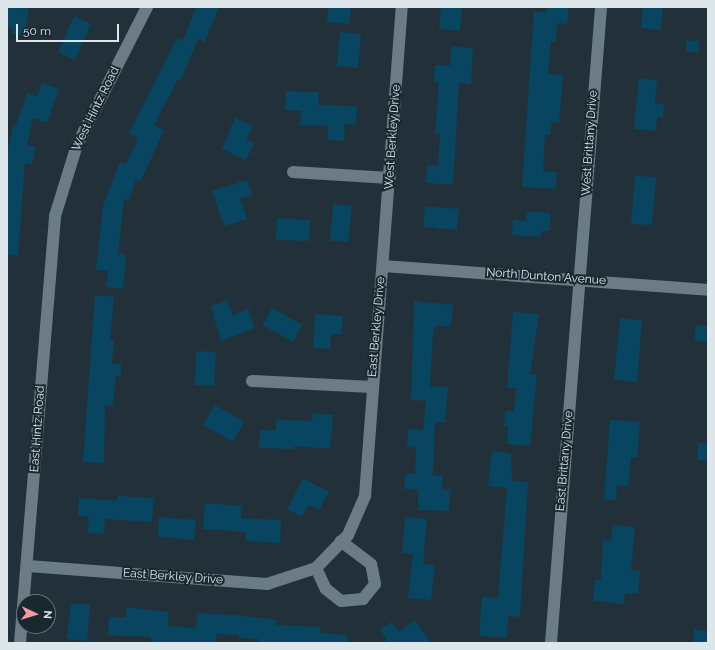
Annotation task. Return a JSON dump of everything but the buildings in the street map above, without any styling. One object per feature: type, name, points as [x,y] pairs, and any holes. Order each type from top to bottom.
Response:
[{"type":"street","name":"West Hintz Road","points":[[55,216],[77,145],[146,7]]},
{"type":"street","name":"West Berkley Drive","points":[[383,266],[402,7]]},
{"type":"street","name":"West Brittany Drive","points":[[580,278],[601,7]]},
{"type":"street","points":[[293,172],[390,178]]},
{"type":"street","name":"East Hintz Road","points":[[20,643],[28,566],[55,216]]},
{"type":"street","name":"North Dunton Avenue","points":[[383,266],[580,278],[708,290]]},
{"type":"street","name":"East Berkley Drive","points":[[28,566],[267,584],[316,568],[341,541],[365,496],[372,387],[383,266]]},
{"type":"street","name":"East Brittany Drive","points":[[551,643],[580,278]]},
{"type":"street","name":"East Berkley Drive","points":[[252,381],[372,387]]},
{"type":"street","points":[[316,568],[326,589],[341,601],[363,599],[375,584],[371,564],[341,541]]}]
